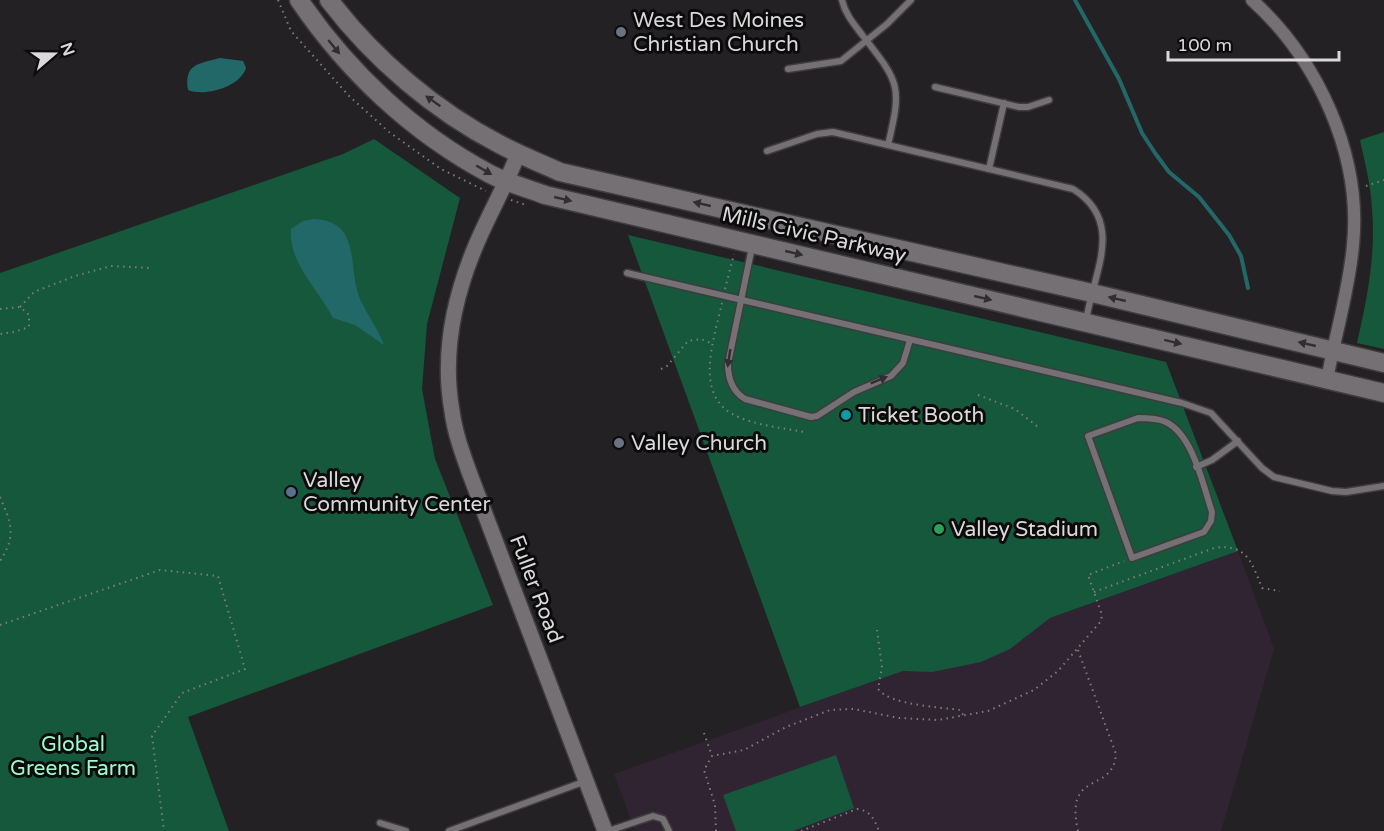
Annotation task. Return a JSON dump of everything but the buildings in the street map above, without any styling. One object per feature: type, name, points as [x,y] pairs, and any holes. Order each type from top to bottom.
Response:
[{"type":"main road","name":"Mills Civic Parkway","points":[[299,0],[340,54],[394,108],[426,134],[459,156],[507,181],[546,195],[1384,393]]},
{"type":"main road","name":"Mills Civic Parkway","points":[[329,0],[365,41],[412,87],[471,128],[560,172],[1092,293],[1384,363]]},
{"type":"street","points":[[1252,0],[1280,28],[1314,77],[1336,126],[1349,173],[1354,214],[1353,243],[1347,289],[1327,380]]},
{"type":"street","name":"Fuller Road","points":[[518,153],[475,247],[456,302],[450,335],[448,377],[451,410],[457,437],[471,477],[606,831]]},
{"type":"lane","points":[[842,0],[846,13],[887,66],[896,89],[896,112],[888,145]]},
{"type":"lane","points":[[788,69],[841,61],[867,41],[911,0]]},
{"type":"lane","points":[[935,87],[1028,107],[1049,100]]},
{"type":"lane","points":[[989,169],[1004,103]]},
{"type":"lane","points":[[767,150],[827,132],[1073,189],[1093,205],[1101,222],[1103,239],[1086,322]]},
{"type":"lane","points":[[753,243],[728,364],[728,375],[732,386],[745,399],[811,417],[817,416],[854,392],[891,376],[903,363],[910,340]]},
{"type":"lane","points":[[627,273],[1200,408],[1219,420],[1262,468],[1274,477],[1303,486],[1339,492],[1384,486]]},
{"type":"lane","points":[[1138,418],[1160,420],[1168,423],[1185,438],[1212,512],[1211,521],[1204,532],[1132,558],[1088,436],[1138,418]]},
{"type":"lane","points":[[1196,466],[1212,460],[1238,441]]},
{"type":"lane","points":[[449,831],[586,781]]},
{"type":"lane","points":[[606,831],[653,816],[663,819],[669,831]]},
{"type":"lane","points":[[380,823],[406,831]]},
{"type":"path","points":[[1366,186],[1384,180]]},
{"type":"path","points":[[0,309],[20,307],[34,292],[75,276],[111,266],[151,267]]},
{"type":"path","points":[[0,334],[29,327],[29,315],[20,307]]},
{"type":"path","points":[[661,369],[667,366],[688,341],[701,339],[713,344]]},
{"type":"path","points":[[978,395],[1015,409],[1038,427]]},
{"type":"path","points":[[0,497],[11,522],[11,534],[0,561]]},
{"type":"path","points":[[1094,592],[1225,546],[1245,554],[1252,562],[1262,588],[1280,591]]},
{"type":"path","points":[[716,831],[715,805],[704,770],[712,756],[744,750],[786,727],[830,710],[854,709],[916,720],[938,720],[988,711],[1034,690],[1058,671],[1101,621],[1102,615],[1088,574],[1132,558]]},
{"type":"path","points":[[0,625],[160,570],[218,576],[245,669],[182,693],[152,736],[164,831]]},
{"type":"path","points":[[877,630],[882,667],[878,689],[882,694],[894,700],[960,710],[964,717]]},
{"type":"path","points":[[1078,650],[1116,754],[1115,766],[1109,773],[1090,783],[1078,794],[1075,805],[1078,831]]},
{"type":"path","points":[[704,734],[712,756]]},
{"type":"path","points":[[801,831],[857,809],[866,810],[873,816],[879,831]]},
{"type":"shaded area","points":[[1238,551],[1274,649],[1221,831],[635,831],[614,774]]},
{"type":"green space","points":[[1384,132],[1384,349],[1357,343],[1367,293],[1373,243],[1368,174],[1360,140]]},
{"type":"green space","name":"Global Greens Farm","points":[[374,139],[460,198],[427,324],[422,389],[435,459],[493,605],[188,717],[229,831],[0,831],[0,273],[343,154]]},
{"type":"green space","points":[[628,235],[1166,362],[1238,551],[1050,618],[1010,649],[981,662],[932,672],[903,671],[800,707]]},
{"type":"green space","points":[[836,755],[854,808],[793,831],[736,831],[723,795]]},
{"type":"water","points":[[220,58],[243,61],[246,68],[237,80],[221,89],[203,92],[188,90],[188,74],[195,66]]},
{"type":"water","points":[[314,219],[329,222],[340,228],[346,237],[360,299],[384,345],[355,325],[333,318],[299,265],[291,241],[291,229],[303,221]]},
{"type":"waterway","points":[[1075,0],[1119,79],[1142,133],[1169,172],[1199,197],[1229,235],[1241,256],[1248,288]]},
{"type":"place","name":"West Des Moines Christian Church","points":[[621,32]]},
{"type":"place","name":"Ticket Booth","points":[[846,415]]},
{"type":"place","name":"Valley Church","points":[[619,443]]},
{"type":"place","name":"Valley Community Center","points":[[291,492]]},
{"type":"place","name":"Valley Stadium","points":[[939,529]]}]
